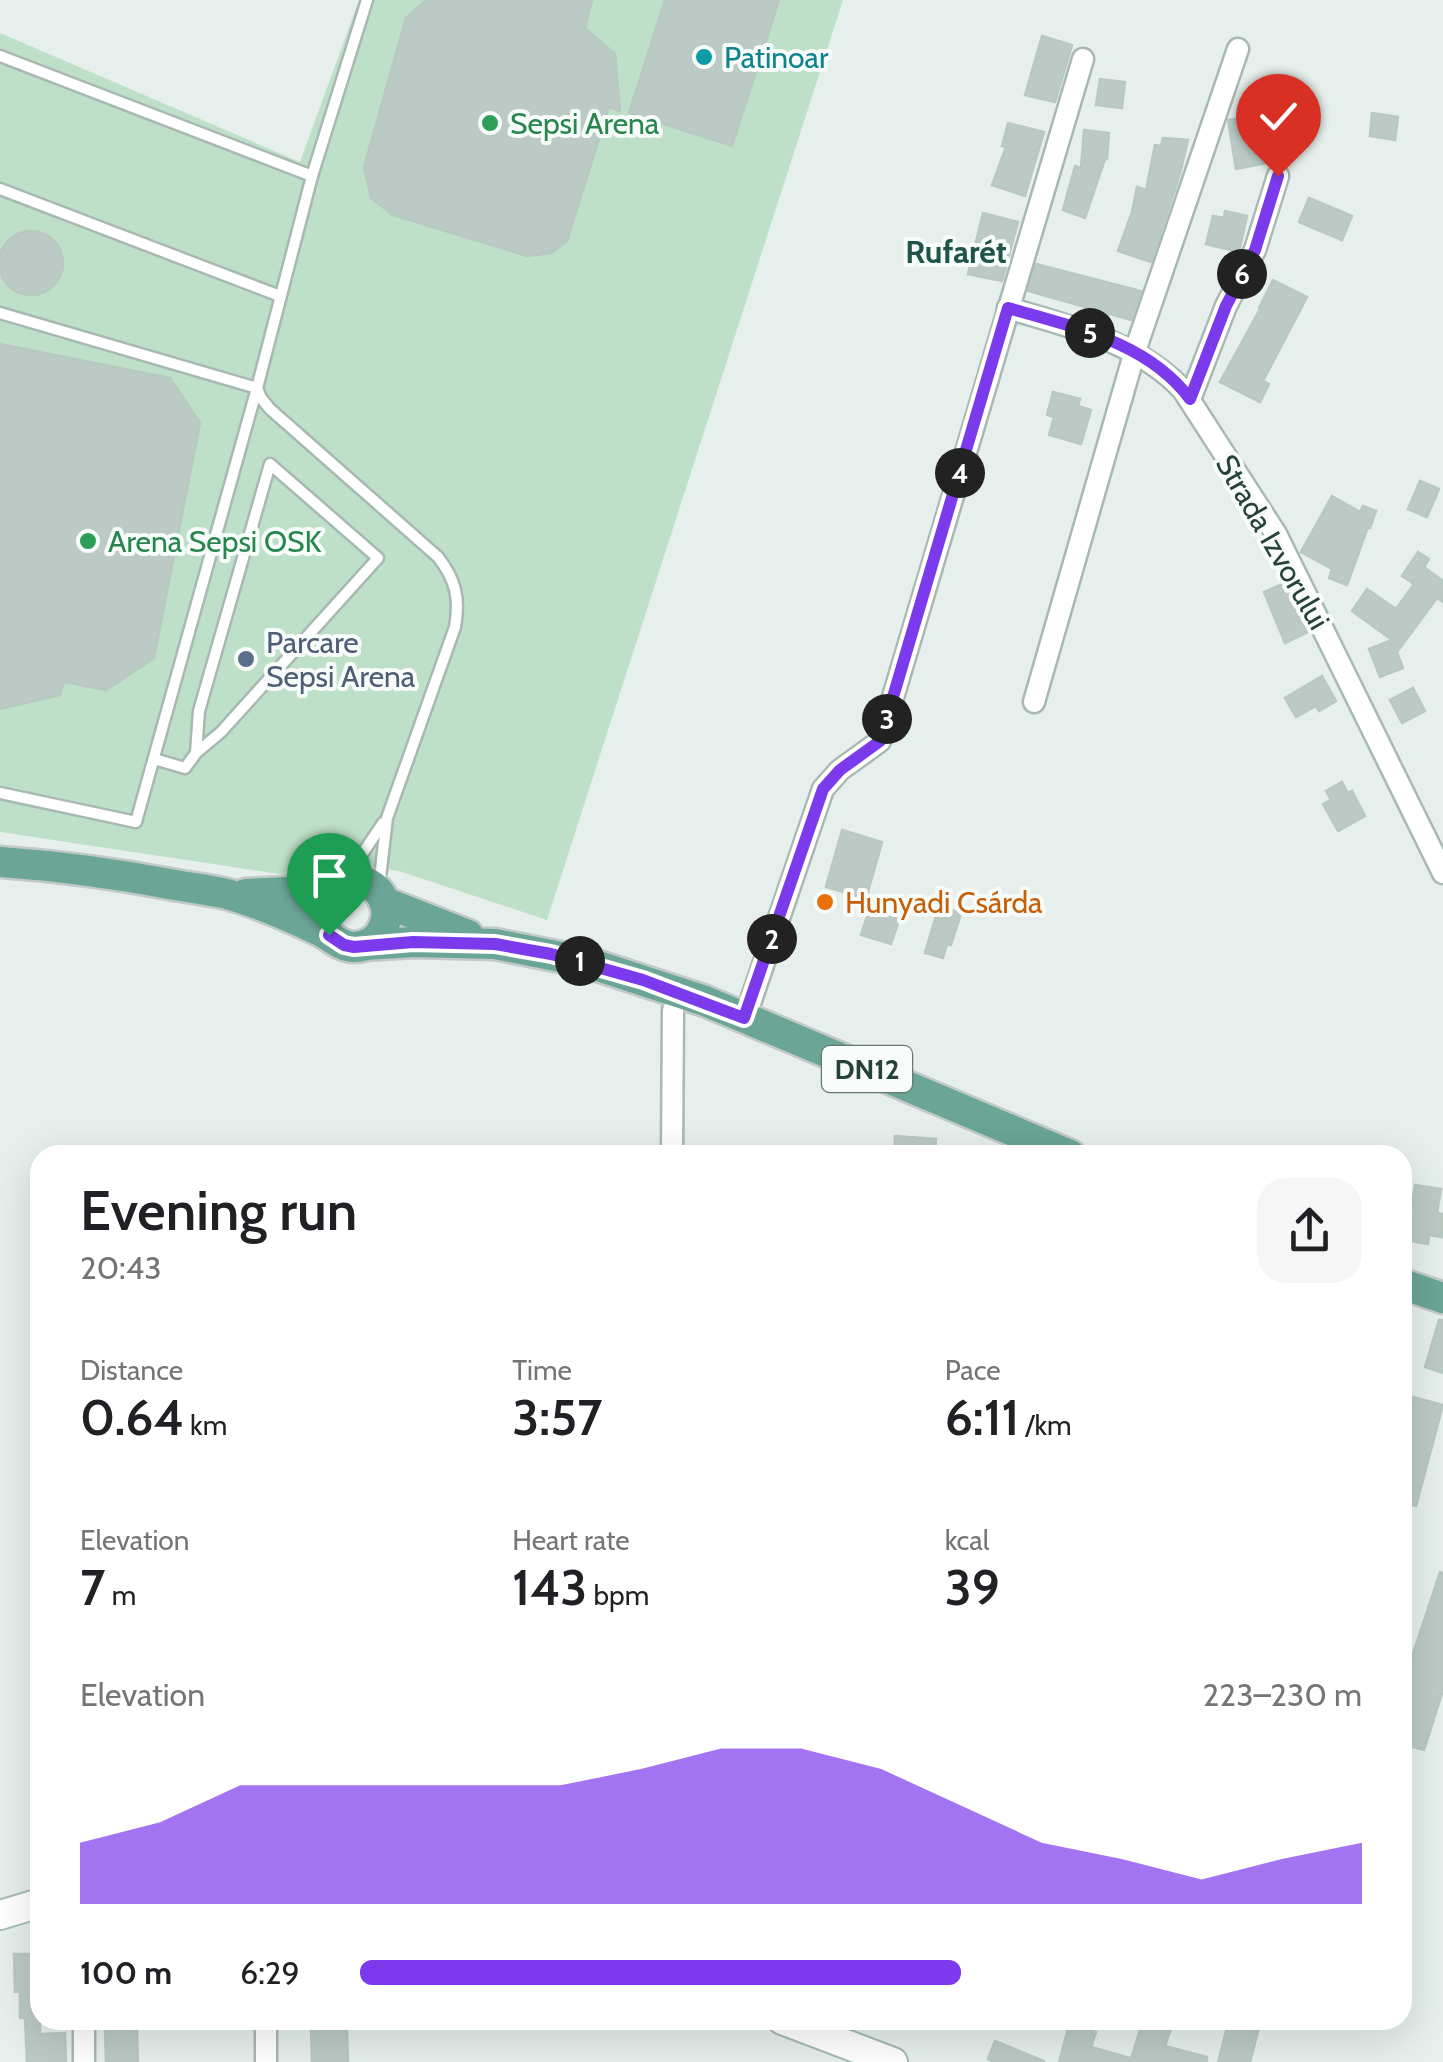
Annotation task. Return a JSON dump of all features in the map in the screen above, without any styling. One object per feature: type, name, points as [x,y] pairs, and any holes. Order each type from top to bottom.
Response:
[{"type":"main road","points":[[0,862],[130,876],[228,895],[329,935],[344,945],[365,945],[382,932],[386,923],[382,897],[361,882],[228,895]]},
{"type":"main road","points":[[329,935],[322,908],[336,887]]},
{"type":"main road","name":"DN12","points":[[382,897],[414,916],[495,944],[586,962],[668,998],[744,1018],[1023,1145]]},
{"type":"main road","name":"DN12","points":[[365,945],[495,944]]},
{"type":"main road","points":[[1412,1287],[1443,1298]]},
{"type":"main road","points":[[0,1915],[30,1906]]},
{"type":"main road","points":[[811,2030],[893,2062]]},
{"type":"street","points":[[1034,702],[1135,352],[1238,50]]},
{"type":"street","points":[[744,1018],[823,789],[840,770],[880,741],[1083,59]]},
{"type":"street","points":[[1190,399],[1226,306],[1255,250],[1278,176]]},
{"type":"street","name":"Strada Izvorului","points":[[1008,308],[1088,332],[1135,352],[1172,378],[1190,399],[1276,534],[1443,873]]},
{"type":"street","points":[[668,998],[672,1145]]},
{"type":"street","points":[[84,2030],[84,2062]]},
{"type":"street","points":[[266,2030],[266,2062]]},
{"type":"lane","points":[[0,793],[136,822],[312,176],[366,0]]},
{"type":"lane","points":[[0,56],[312,176]]},
{"type":"lane","points":[[0,190],[280,296]]},
{"type":"lane","points":[[0,313],[257,388]]},
{"type":"lane","points":[[257,388],[270,409],[438,557],[457,591],[455,627],[386,818],[380,864],[382,897]]},
{"type":"lane","points":[[154,759],[185,768],[378,558],[270,464],[199,711],[196,753]]},
{"type":"lane","points":[[336,887],[386,818]]},
{"type":"green space","points":[[359,0],[843,0],[547,920],[402,872],[344,860],[306,878],[0,832],[0,33],[300,162]]},
{"type":"building","name":"Sepsi Arena","points":[[426,0],[592,0],[585,28],[615,54],[620,111],[609,107],[567,241],[551,253],[527,256],[393,215],[371,198],[364,167],[406,18]]},
{"type":"building","name":"Patinoar","points":[[665,0],[779,0],[732,146],[629,113]]},
{"type":"building","points":[[1042,36],[1072,45],[1055,102],[1025,95]]},
{"type":"building","points":[[1100,79],[1125,82],[1122,108],[1096,105]]},
{"type":"building","points":[[1372,113],[1398,117],[1395,140],[1370,136]]},
{"type":"building","points":[[1257,115],[1266,163],[1236,169],[1228,120]]},
{"type":"building","points":[[1008,123],[1044,132],[1025,196],[992,185],[1006,147],[1002,146]]},
{"type":"building","points":[[1084,130],[1109,133],[1107,159],[1085,218],[1063,210],[1075,166],[1081,168]]},
{"type":"building","points":[[1163,138],[1188,140],[1151,262],[1118,251],[1137,187],[1146,190],[1155,145],[1161,146]]},
{"type":"building","points":[[1309,198],[1352,216],[1342,240],[1299,222]]},
{"type":"building","points":[[1225,211],[1247,216],[1239,252],[1206,244],[1213,216],[1224,218]]},
{"type":"building","points":[[983,213],[1018,222],[1002,281],[968,274]]},
{"type":"building","points":[[31,231],[54,240],[63,263],[54,286],[31,295],[8,286],[-1,263],[8,240]]},
{"type":"building","points":[[1036,264],[1141,291],[1131,320],[1028,291]]},
{"type":"building","points":[[1273,280],[1307,297],[1263,381],[1269,384],[1260,402],[1220,382]]},
{"type":"building","name":"Arena Sepsi OSK","points":[[0,344],[170,378],[200,423],[154,658],[106,690],[64,682],[60,695],[0,709]]},
{"type":"building","points":[[1053,392],[1080,399],[1078,406],[1091,410],[1081,444],[1049,435],[1054,417],[1047,415]]},
{"type":"building","points":[[1420,481],[1439,489],[1427,517],[1408,509]]},
{"type":"building","points":[[1332,496],[1360,512],[1363,506],[1376,511],[1347,585],[1329,578],[1332,569],[1301,552]]},
{"type":"building","points":[[1418,552],[1429,559],[1424,567],[1443,581],[1443,602],[1437,598],[1397,652],[1403,668],[1380,677],[1369,649],[1392,640],[1352,611],[1367,589],[1396,609],[1414,584],[1402,576]]},
{"type":"building","points":[[1285,583],[1308,632],[1285,643],[1264,592]]},
{"type":"building","points":[[1322,676],[1336,701],[1296,717],[1285,698]]},
{"type":"building","points":[[1413,688],[1425,711],[1402,723],[1390,700]]},
{"type":"building","points":[[1342,782],[1348,793],[1352,791],[1365,816],[1338,831],[1323,804],[1331,800],[1326,791]]},
{"type":"building","points":[[842,830],[882,842],[866,899],[826,887]]},
{"type":"building","points":[[873,898],[903,908],[891,944],[861,935]]},
{"type":"building","points":[[939,906],[961,913],[943,958],[925,953]]},
{"type":"building","points":[[895,1136],[936,1139],[936,1145],[895,1145]]},
{"type":"building","points":[[1415,1185],[1441,1189],[1437,1213],[1443,1214],[1442,1237],[1429,1235],[1428,1244],[1412,1241]]},
{"type":"building","points":[[1439,1320],[1443,1320],[1443,1373],[1425,1367]]},
{"type":"building","points":[[1413,1397],[1443,1405],[1416,1506],[1412,1505]]},
{"type":"building","points":[[1440,1572],[1443,1573],[1443,1690],[1424,1750],[1412,1747],[1412,1657]]},
{"type":"building","points":[[14,1954],[30,1954],[30,2030],[40,2030],[40,2034],[65,2033],[66,2062],[27,2062],[25,2018],[20,2018],[20,1992],[15,1992]]},
{"type":"building","points":[[137,2030],[138,2062],[106,2062],[105,2031]]},
{"type":"building","points":[[311,2030],[347,2030],[348,2062],[312,2062]]},
{"type":"building","points":[[1068,2030],[1096,2032],[1091,2047],[1130,2058],[1130,2062],[1059,2062]]},
{"type":"building","points":[[1140,2030],[1171,2030],[1165,2046],[1207,2057],[1207,2062],[1130,2062]]},
{"type":"building","points":[[1226,2030],[1258,2030],[1250,2062],[1218,2062]]},
{"type":"building","points":[[995,2041],[1044,2061],[1044,2062],[988,2059]]},
{"type":"place","name":"Patinoar","points":[[704,57]]},
{"type":"place","name":"Sepsi Arena","points":[[490,123]]},
{"type":"place","name":"Arena Sepsi OSK","points":[[88,541]]},
{"type":"place","name":"Parcare Sepsi Arena","points":[[246,659]]},
{"type":"place","name":"Hunyadi Csárda","points":[[825,902]]},
{"type":"district","name":"Rufarét","points":[[956,251]]},
{"type":"route","points":[[329,935],[354,947],[413,942],[495,944],[551,954],[643,980],[744,1018],[823,789],[840,770],[880,741],[1008,308],[1088,332],[1135,352],[1172,378],[1190,399],[1226,306],[1255,250],[1278,176]]}]
